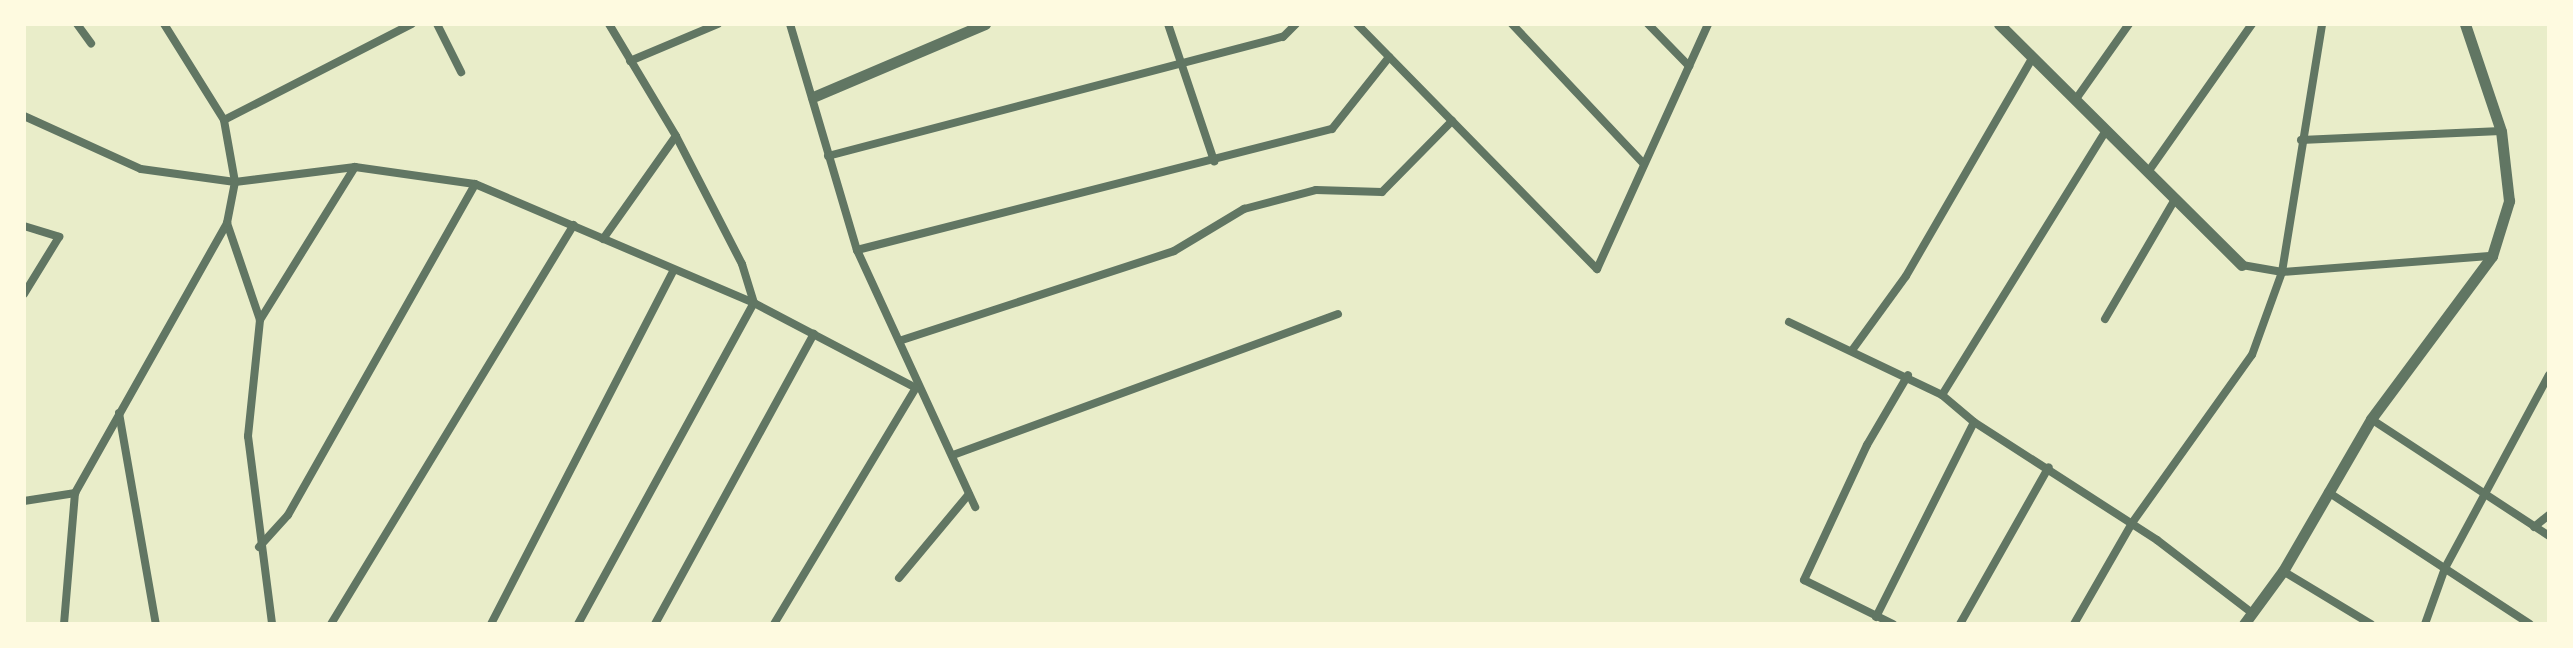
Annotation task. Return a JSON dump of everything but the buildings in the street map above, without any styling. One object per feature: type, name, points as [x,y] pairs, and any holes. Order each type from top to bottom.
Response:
[{"type":"street","points":[[77,24],[91,43]]},
{"type":"street","points":[[64,624],[75,493],[227,223],[235,182],[224,120],[164,24]]},
{"type":"street","points":[[224,120],[412,24]]},
{"type":"street","points":[[437,24],[461,72]]},
{"type":"street","points":[[578,624],[754,303],[742,264],[676,136],[609,24]]},
{"type":"street","points":[[630,61],[718,24]]},
{"type":"street","points":[[790,24],[857,250],[902,340],[916,388],[953,455],[975,507]]},
{"type":"street","points":[[813,97],[985,24]]},
{"type":"street","points":[[1168,24],[1184,62],[1214,161]]},
{"type":"street","points":[[828,156],[1283,37],[1296,24]]},
{"type":"street","points":[[1357,24],[1597,269],[1708,24]]},
{"type":"street","points":[[1512,24],[1644,164]]},
{"type":"street","points":[[1648,24],[1689,66]]},
{"type":"street","points":[[2076,99],[2129,24]]},
{"type":"street","points":[[2148,172],[2252,24]]},
{"type":"street","points":[[2074,624],[2132,523],[2252,355],[2282,272],[2322,24]]},
{"type":"street","points":[[2244,624],[2283,571],[2371,419],[2492,256],[2509,201],[2501,131],[2465,24]]},
{"type":"street","points":[[2005,26],[2242,265],[2282,272],[2492,256]]},
{"type":"street","points":[[857,250],[1332,129],[1389,57]]},
{"type":"street","points":[[1853,349],[1906,276],[2033,57]]},
{"type":"street","points":[[24,116],[141,169],[235,182],[355,167],[475,184],[754,303],[916,388]]},
{"type":"street","points":[[902,340],[1174,251],[1244,209],[1316,190],[1382,192],[1452,121]]},
{"type":"street","points":[[1942,395],[2106,130]]},
{"type":"street","points":[[2301,140],[2501,131]]},
{"type":"street","points":[[603,239],[676,136]]},
{"type":"street","points":[[260,320],[355,167]]},
{"type":"street","points":[[259,547],[288,515],[475,184]]},
{"type":"street","points":[[2105,319],[2175,199]]},
{"type":"street","points":[[227,223],[260,320],[248,436],[259,547],[272,624]]},
{"type":"street","points":[[331,624],[574,225]]},
{"type":"street","points":[[24,226],[59,237],[24,294]]},
{"type":"street","points":[[491,624],[673,271]]},
{"type":"street","points":[[953,455],[1338,314]]},
{"type":"street","points":[[1789,322],[1908,375],[1942,395],[1974,422],[2049,467],[2132,523],[2251,612]]},
{"type":"street","points":[[655,624],[814,334]]},
{"type":"street","points":[[1893,624],[1804,580],[1867,445],[1908,375]]},
{"type":"street","points":[[2425,624],[2445,568],[2549,375]]},
{"type":"street","points":[[774,624],[916,388]]},
{"type":"street","points":[[119,413],[156,624]]},
{"type":"street","points":[[2371,419],[2549,536]]},
{"type":"street","points":[[1876,617],[1974,422]]},
{"type":"street","points":[[1960,624],[2049,467]]},
{"type":"street","points":[[2328,492],[2530,624]]},
{"type":"street","points":[[24,501],[75,493]]},
{"type":"street","points":[[899,578],[969,494]]},
{"type":"street","points":[[2534,527],[2549,515]]},
{"type":"street","points":[[2283,571],[2371,624]]}]
